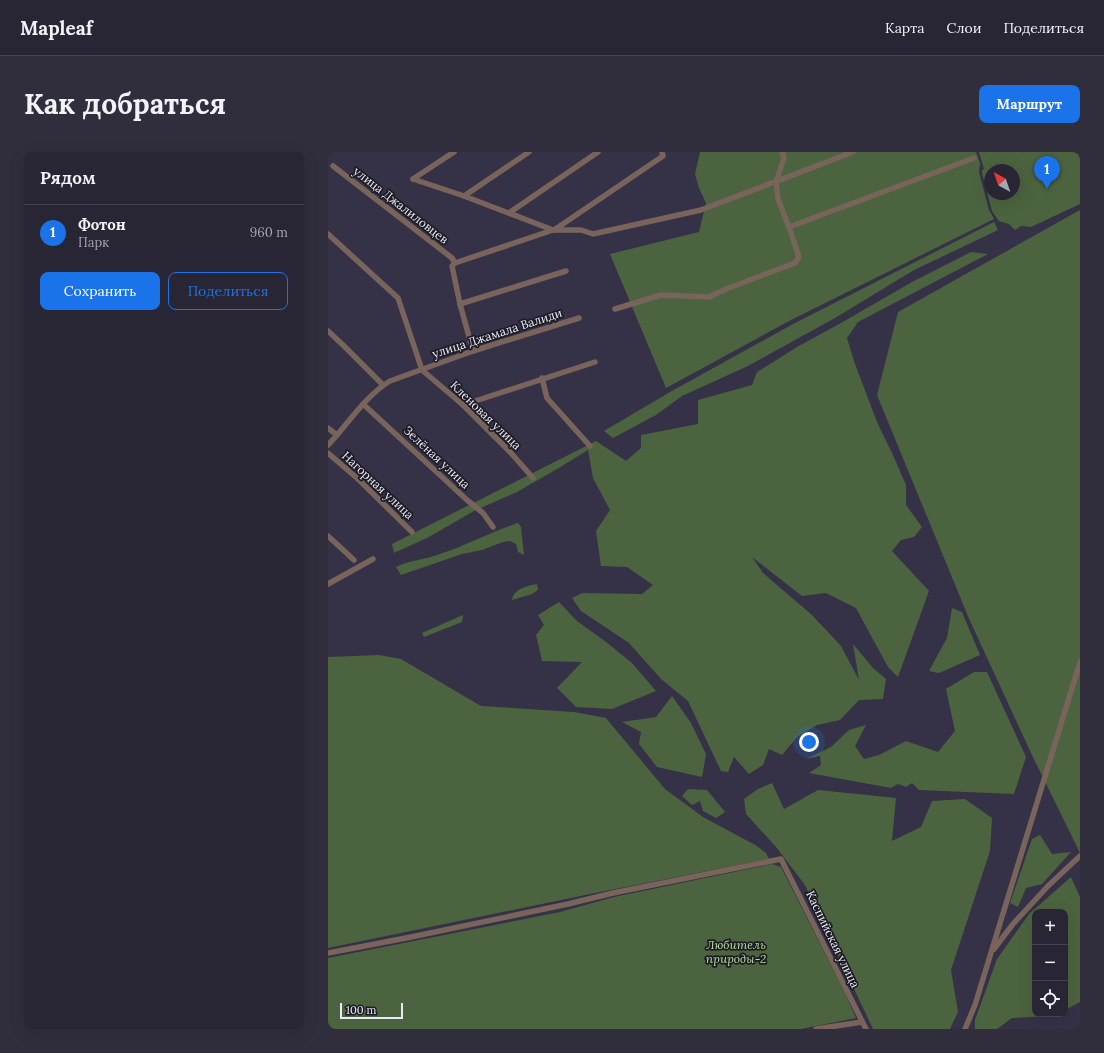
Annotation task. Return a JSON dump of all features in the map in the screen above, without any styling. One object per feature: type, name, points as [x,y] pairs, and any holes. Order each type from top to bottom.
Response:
[{"type":"street","points":[[454,152],[413,179],[464,196],[553,230],[581,230],[593,234],[701,210],[853,152]]},
{"type":"street","points":[[464,196],[529,152]]},
{"type":"street","points":[[509,213],[598,152]]},
{"type":"street","points":[[615,309],[661,295],[709,297],[795,263],[798,257],[789,227],[778,199],[776,182],[784,158],[782,152]]},
{"type":"street","points":[[473,351],[460,304],[452,266],[455,263],[553,230],[662,154]]},
{"type":"street","points":[[789,227],[974,158]]},
{"type":"street","name":"улица Джалиловцев","points":[[333,166],[452,258],[455,263]]},
{"type":"street","points":[[328,234],[398,298],[422,370]]},
{"type":"street","points":[[460,304],[566,271]]},
{"type":"street","name":"улица Джамала Валиди","points":[[383,385],[390,381],[473,351],[579,318]]},
{"type":"street","points":[[328,331],[383,385],[363,404],[328,445]]},
{"type":"street","points":[[463,405],[542,378],[595,362]]},
{"type":"street","name":"Кленовая улица","points":[[422,370],[463,405],[511,453],[533,478]]},
{"type":"street","points":[[542,378],[547,398],[590,446]]},
{"type":"street","name":"Зелёная улица","points":[[363,404],[483,513],[493,527]]},
{"type":"street","points":[[328,428],[337,436]]},
{"type":"street","name":"Нагорная улица","points":[[328,453],[358,479],[412,532]]},
{"type":"street","points":[[328,536],[354,560]]},
{"type":"street","points":[[328,584],[373,559]]},
{"type":"street","points":[[965,1029],[975,1005],[1080,662]]},
{"type":"street","points":[[991,952],[1013,924],[1048,886],[1080,856]]},
{"type":"street","name":"Каспийская улица","points":[[328,953],[426,934],[613,893],[781,859],[866,1029]]},
{"type":"street","points":[[816,1029],[862,1022]]},
{"type":"green space","points":[[700,152],[976,152],[980,163],[979,172],[984,191],[984,200],[986,200],[989,210],[994,219],[791,320],[666,388],[610,254],[699,232],[706,203],[699,188],[695,174]]},
{"type":"green space","points":[[979,152],[1080,152],[1080,204],[1031,227],[1021,226],[1015,230],[1009,224],[999,221],[992,211],[989,200],[1020,200],[1020,164],[984,164],[984,169]]},
{"type":"green space","points":[[984,169],[984,181],[982,173],[982,170]]},
{"type":"green space","points":[[1080,210],[1080,853],[1031,753],[970,621],[877,395],[898,312]]},
{"type":"green space","points":[[994,222],[998,230],[914,270],[835,318],[748,366],[682,396],[656,415],[613,438],[604,431],[670,392],[793,324]]},
{"type":"green space","points":[[971,252],[988,254],[858,322],[847,338],[855,364],[877,422],[906,485],[906,505],[922,527],[914,537],[901,540],[892,551],[929,591],[898,677],[888,667],[856,608],[826,593],[802,596],[752,557],[763,573],[812,615],[841,646],[859,680],[853,644],[873,668],[886,679],[883,699],[859,700],[840,720],[817,725],[797,737],[782,755],[769,749],[763,765],[749,774],[734,757],[728,772],[721,771],[688,701],[661,679],[629,643],[581,611],[572,598],[582,593],[642,594],[653,585],[627,567],[601,566],[596,531],[610,510],[593,478],[588,450],[517,492],[474,511],[427,538],[394,553],[392,544],[596,441],[626,461],[641,448],[641,435],[698,424],[698,400],[752,385],[757,372],[797,347],[912,282]]},
{"type":"green space","points":[[518,523],[521,527],[524,555],[518,552],[516,544],[510,541],[482,550],[462,554],[401,575],[396,567],[445,552]]},
{"type":"green space","points":[[537,584],[538,590],[532,594],[512,600],[515,593],[518,591],[525,587]]},
{"type":"green space","points":[[559,602],[577,621],[632,663],[656,691],[612,709],[576,707],[557,688],[582,662],[542,661],[536,635],[544,625],[538,615]]},
{"type":"green space","points":[[952,608],[962,612],[980,655],[939,673],[929,671],[947,638]]},
{"type":"green space","points":[[463,615],[462,622],[424,637],[422,633]]},
{"type":"green space","points":[[379,655],[401,659],[481,706],[574,712],[606,718],[665,789],[703,817],[757,846],[766,853],[769,859],[328,948],[328,657]]},
{"type":"green space","points":[[974,672],[987,672],[1026,757],[1014,794],[919,790],[912,783],[906,787],[898,784],[891,788],[809,773],[821,765],[820,756],[806,759],[831,747],[849,730],[866,725],[855,746],[864,759],[879,755],[906,741],[938,752],[955,731],[946,689]]},
{"type":"green space","points":[[672,696],[691,723],[706,754],[702,777],[657,767],[639,744],[641,732],[622,722],[656,717]]},
{"type":"green space","points":[[772,783],[784,809],[818,790],[896,798],[892,841],[921,827],[932,801],[965,799],[992,818],[990,851],[951,970],[958,1012],[950,1029],[873,1029],[805,885],[776,847],[746,814],[744,799],[758,789]]},
{"type":"green space","points":[[688,789],[707,790],[725,812],[716,818],[703,811],[700,801],[692,805],[682,796]]},
{"type":"green space","points":[[1040,835],[1052,854],[1071,852],[1042,884],[1026,888],[1018,907],[1010,903],[1032,839]]},
{"type":"green space","name":"Любитель природы-2","points":[[772,864],[781,867],[845,993],[856,1018],[801,1029],[328,1029],[328,958],[560,912],[614,897]]},
{"type":"green space","points":[[1071,877],[1080,897],[1080,1002],[1068,1008],[1068,909],[1035,909]]},
{"type":"green space","points":[[1032,911],[1032,1017],[1012,1018],[997,1029],[975,1029],[975,1020],[997,959]]},
{"type":"place","name":"Фотон","points":[[1047,189]]}]
